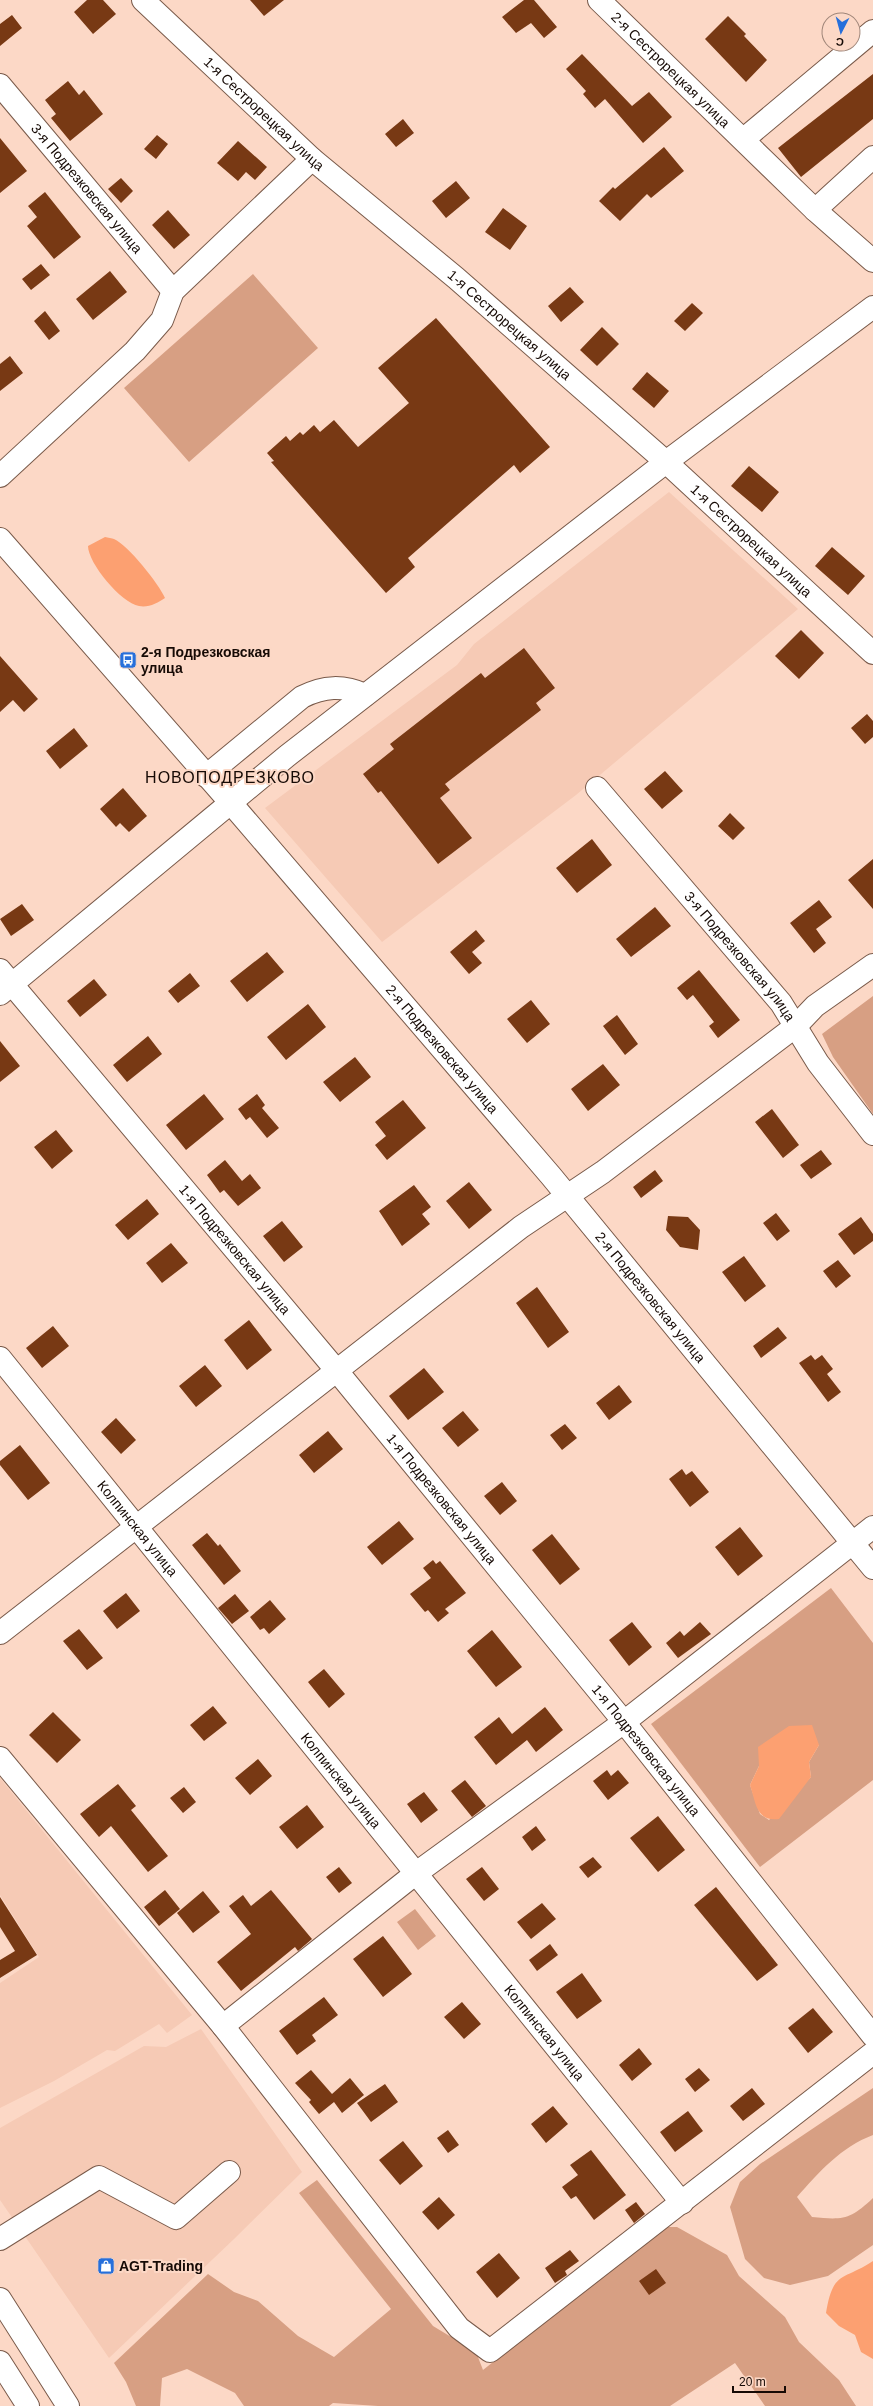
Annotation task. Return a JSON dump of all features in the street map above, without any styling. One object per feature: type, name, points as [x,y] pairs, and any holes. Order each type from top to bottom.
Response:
[{"type":"main road","name":"1-я Сестрорецкая улица","points":[[143,0],[312,159],[456,278],[666,462],[873,653]]},
{"type":"main road","name":"2-я Сестрорецкая улица","points":[[599,0],[744,139],[815,210],[873,261]]},
{"type":"main road","points":[[744,139],[873,30]]},
{"type":"main road","name":"3-я Подрезковская улица","points":[[0,85],[173,291]]},
{"type":"main road","points":[[815,210],[873,157]]},
{"type":"main road","points":[[0,476],[135,351],[162,320],[173,291],[312,159]]},
{"type":"main road","points":[[4,983],[366,695],[666,462],[873,307]]},
{"type":"main road","name":"2-я Подрезковская улица","points":[[0,539],[230,802],[568,1196],[873,1568]]},
{"type":"main road","points":[[206,776],[302,698],[316,690],[332,687],[345,688],[366,695]]},
{"type":"main road","name":"3-я Подрезковская улица","points":[[597,788],[781,1003],[818,1063],[873,1134]]},
{"type":"main road","points":[[0,1633],[521,1227],[603,1172],[796,1026],[815,1006],[873,965]]},
{"type":"main road","name":"1-я Подрезковская улица","points":[[4,983],[337,1371],[624,1722],[873,2036]]},
{"type":"main road","name":"Колпинская улица","points":[[0,1358],[682,2203]]},
{"type":"main road","points":[[223,2026],[415,1874],[624,1722],[873,1527]]},
{"type":"main road","points":[[0,1758],[223,2026],[459,2328],[490,2351],[873,2053]]},
{"type":"main road","points":[[0,2239],[99,2177],[176,2218],[230,2172]]},
{"type":"main road","points":[[0,2299],[68,2406]]},
{"type":"main road","points":[[0,2362],[28,2406]]},
{"type":"shaded area","points":[[253,274],[318,348],[189,462],[124,388]]},
{"type":"shaded area","points":[[669,492],[798,609],[576,795],[382,942],[265,808],[457,665],[474,644]]},
{"type":"shaded area","points":[[105,537],[114,539],[120,543],[135,557],[150,575],[165,598],[153,605],[139,606],[123,598],[115,590],[99,572],[89,553],[88,546]]},
{"type":"shaded area","points":[[873,996],[873,1114],[833,1057],[822,1034]]},
{"type":"shaded area","points":[[831,1588],[873,1643],[873,1780],[760,1867],[651,1724]],"holes":[[[819,1745],[809,1762],[811,1777],[769,1820],[760,1814],[750,1785],[759,1766]]]},
{"type":"shaded area","points":[[812,1725],[819,1745],[809,1762],[811,1777],[779,1819],[771,1819],[766,1817],[758,1810],[750,1785],[759,1766],[758,1747],[789,1726]]},
{"type":"shaded area","points":[[0,1778],[192,2015],[167,2033],[159,2024],[115,2051],[107,2050],[54,2081],[0,2108],[0,1983],[39,1957],[0,1895]]},
{"type":"shaded area","points":[[415,1909],[436,1936],[418,1950],[397,1922]]},
{"type":"shaded area","points":[[201,2029],[302,2172],[109,2358],[0,2200],[0,2128],[144,2046],[166,2047]]},
{"type":"shaded area","points":[[873,2088],[873,2135],[851,2146],[831,2161],[797,2197],[812,2217],[831,2218],[846,2217],[858,2211],[873,2198],[873,2245],[828,2276],[790,2285],[764,2278],[745,2259],[730,2207],[740,2182],[760,2164]]},
{"type":"shaded area","points":[[317,2180],[433,2326],[476,2352],[483,2370],[662,2227],[677,2227],[727,2255],[739,2276],[785,2317],[799,2342],[839,2380],[856,2406],[765,2406],[735,2363],[670,2406],[378,2406],[333,2403],[329,2406],[244,2406],[235,2393],[187,2369],[162,2378],[160,2406],[136,2406],[126,2382],[114,2363],[208,2274],[234,2292],[258,2301],[298,2336],[334,2357],[391,2309],[299,2193]]},
{"type":"shaded area","points":[[873,2261],[873,2359],[861,2352],[855,2335],[839,2326],[826,2313],[832,2290],[836,2283],[841,2278]]},
{"type":"building","points":[[87,0],[103,0],[116,14],[93,34],[74,12]]},
{"type":"building","points":[[250,0],[284,0],[264,16]]},
{"type":"building","points":[[524,0],[534,0],[557,27],[544,38],[531,23],[516,33],[502,17]]},
{"type":"building","points":[[12,15],[22,28],[0,46],[0,24]]},
{"type":"building","points":[[728,16],[746,34],[744,36],[767,60],[746,82],[705,39]]},
{"type":"building","points":[[582,54],[632,106],[649,92],[672,117],[643,143],[605,99],[595,108],[583,94],[586,91],[566,69]]},
{"type":"building","points":[[873,74],[873,119],[801,177],[778,148]]},
{"type":"building","points":[[68,81],[79,95],[84,90],[103,114],[70,141],[51,118],[56,114],[45,100]]},
{"type":"building","points":[[403,119],[414,133],[396,147],[385,134]]},
{"type":"building","points":[[157,135],[168,144],[156,159],[144,149]]},
{"type":"building","points":[[0,138],[27,171],[0,193]]},
{"type":"building","points":[[238,141],[267,167],[255,180],[246,172],[238,181],[217,163]]},
{"type":"building","points":[[664,147],[684,171],[651,198],[647,194],[620,221],[599,201],[613,187],[615,189]]},
{"type":"building","points":[[121,178],[133,191],[121,203],[108,189]]},
{"type":"building","points":[[456,181],[470,198],[446,218],[432,201]]},
{"type":"building","points":[[45,192],[81,237],[54,259],[27,226],[37,217],[28,206]]},
{"type":"building","points":[[503,208],[527,226],[510,250],[485,232]]},
{"type":"building","points":[[168,210],[190,235],[174,249],[152,225]]},
{"type":"building","points":[[41,264],[50,275],[31,290],[22,279]]},
{"type":"building","points":[[110,271],[127,292],[93,320],[76,299]]},
{"type":"building","points":[[570,287],[584,302],[561,322],[548,306]]},
{"type":"building","points":[[692,303],[703,313],[685,331],[674,321]]},
{"type":"building","points":[[45,311],[60,331],[49,340],[34,321]]},
{"type":"building","points":[[436,318],[550,447],[520,473],[514,465],[408,558],[415,567],[386,593],[271,462],[274,461],[267,453],[286,436],[290,441],[300,432],[303,435],[314,425],[320,432],[334,420],[358,447],[409,403],[378,368]]},
{"type":"building","points":[[602,327],[619,344],[597,366],[580,350]]},
{"type":"building","points":[[10,356],[23,373],[0,391],[0,364]]},
{"type":"building","points":[[647,372],[669,391],[654,408],[632,389]]},
{"type":"building","points":[[749,466],[779,492],[762,512],[731,486]]},
{"type":"building","points":[[832,547],[865,576],[848,595],[815,566]]},
{"type":"building","points":[[801,630],[824,653],[799,679],[775,656]]},
{"type":"building","points":[[524,648],[555,688],[536,703],[541,710],[445,784],[450,790],[440,798],[472,838],[438,864],[381,791],[378,793],[363,774],[394,749],[390,744],[481,673],[485,678]]},
{"type":"building","points":[[0,656],[38,699],[24,712],[13,700],[0,712]]},
{"type":"building","points":[[867,714],[873,721],[873,737],[865,744],[851,728]]},
{"type":"building","points":[[74,728],[88,746],[60,769],[46,751]]},
{"type":"building","points":[[665,771],[683,791],[662,809],[644,789]]},
{"type":"building","points":[[123,788],[147,816],[129,832],[120,823],[116,827],[100,809]]},
{"type":"building","points":[[730,813],[745,828],[733,840],[718,826]]},
{"type":"building","points":[[592,839],[612,865],[577,893],[556,868]]},
{"type":"building","points":[[873,859],[873,909],[848,880]]},
{"type":"building","points":[[819,900],[832,917],[816,929],[826,943],[814,953],[790,923]]},
{"type":"building","points":[[22,904],[34,920],[11,936],[0,919]]},
{"type":"building","points":[[655,907],[671,926],[631,957],[616,939]]},
{"type":"building","points":[[476,930],[485,941],[472,952],[482,963],[469,974],[450,952]]},
{"type":"building","points":[[267,952],[284,972],[247,1002],[230,981]]},
{"type":"building","points":[[699,970],[740,1020],[718,1038],[709,1026],[714,1022],[693,995],[687,1000],[677,988]]},
{"type":"building","points":[[190,973],[200,986],[178,1003],[168,991]]},
{"type":"building","points":[[94,979],[107,995],[80,1017],[67,1001]]},
{"type":"building","points":[[531,1000],[550,1024],[527,1043],[507,1019]]},
{"type":"building","points":[[308,1004],[326,1027],[286,1060],[267,1037]]},
{"type":"building","points":[[617,1015],[638,1044],[625,1055],[603,1026]]},
{"type":"building","points":[[148,1036],[162,1054],[127,1082],[113,1065]]},
{"type":"building","points":[[0,1041],[20,1066],[0,1082]]},
{"type":"building","points":[[355,1057],[371,1077],[340,1102],[323,1082]]},
{"type":"building","points":[[603,1064],[620,1085],[588,1111],[571,1089]]},
{"type":"building","points":[[204,1094],[224,1119],[186,1150],[166,1125]]},
{"type":"building","points":[[257,1094],[265,1105],[262,1108],[279,1128],[267,1138],[250,1117],[246,1120],[238,1109]]},
{"type":"building","points":[[403,1100],[426,1128],[387,1160],[375,1145],[386,1136],[375,1122]]},
{"type":"building","points":[[772,1109],[799,1145],[783,1158],[755,1122]]},
{"type":"building","points":[[56,1130],[73,1151],[52,1169],[34,1147]]},
{"type":"building","points":[[821,1150],[832,1164],[811,1179],[800,1165]]},
{"type":"building","points":[[225,1160],[242,1181],[250,1174],[261,1188],[238,1206],[224,1190],[220,1193],[207,1175]]},
{"type":"building","points":[[655,1170],[663,1181],[641,1198],[633,1187]]},
{"type":"building","points":[[469,1182],[492,1210],[469,1229],[446,1201]]},
{"type":"building","points":[[414,1185],[431,1207],[422,1214],[430,1224],[402,1246],[379,1211]]},
{"type":"building","points":[[147,1199],[159,1214],[128,1240],[115,1225]]},
{"type":"building","points":[[776,1213],[790,1231],[777,1241],[763,1223]]},
{"type":"building","points":[[668,1216],[688,1217],[700,1230],[698,1250],[680,1247],[666,1230]]},
{"type":"building","points":[[861,1217],[873,1234],[873,1241],[854,1255],[838,1234]]},
{"type":"building","points":[[282,1221],[303,1247],[284,1262],[263,1236]]},
{"type":"building","points":[[171,1243],[188,1263],[162,1283],[146,1263]]},
{"type":"building","points":[[744,1256],[766,1286],[745,1302],[722,1272]]},
{"type":"building","points":[[838,1260],[851,1276],[836,1288],[823,1271]]},
{"type":"building","points":[[537,1287],[569,1332],[548,1348],[516,1303]]},
{"type":"building","points":[[249,1320],[272,1350],[247,1370],[224,1340]]},
{"type":"building","points":[[53,1326],[69,1346],[42,1368],[26,1348]]},
{"type":"building","points":[[778,1327],[787,1338],[761,1358],[753,1346]]},
{"type":"building","points":[[811,1355],[815,1360],[822,1355],[833,1369],[827,1374],[841,1392],[828,1402],[799,1363]]},
{"type":"building","points":[[205,1365],[222,1386],[196,1407],[179,1386]]},
{"type":"building","points":[[424,1368],[444,1392],[408,1420],[389,1396]]},
{"type":"building","points":[[619,1385],[632,1402],[609,1420],[596,1403]]},
{"type":"building","points":[[463,1411],[479,1430],[458,1447],[442,1428]]},
{"type":"building","points":[[116,1418],[136,1440],[121,1454],[101,1432]]},
{"type":"building","points":[[565,1424],[577,1438],[562,1450],[550,1435]]},
{"type":"building","points":[[328,1431],[343,1449],[314,1473],[299,1455]]},
{"type":"building","points":[[20,1445],[50,1483],[28,1500],[0,1465],[0,1461]]},
{"type":"building","points":[[682,1469],[686,1475],[692,1471],[709,1492],[690,1507],[669,1479]]},
{"type":"building","points":[[502,1482],[517,1501],[500,1515],[484,1496]]},
{"type":"building","points":[[399,1521],[414,1539],[382,1565],[367,1547]]},
{"type":"building","points":[[740,1527],[763,1556],[738,1576],[715,1547]]},
{"type":"building","points":[[207,1533],[218,1546],[220,1544],[241,1571],[224,1585],[192,1545]]},
{"type":"building","points":[[552,1534],[580,1569],[560,1585],[532,1550]]},
{"type":"building","points":[[433,1560],[436,1564],[440,1561],[466,1593],[445,1609],[449,1613],[438,1622],[428,1610],[425,1612],[410,1594],[431,1578],[423,1568]]},
{"type":"building","points":[[126,1593],[140,1611],[117,1629],[103,1611]]},
{"type":"building","points":[[235,1594],[249,1611],[232,1624],[218,1608]]},
{"type":"building","points":[[270,1600],[286,1619],[269,1634],[264,1628],[260,1630],[250,1617]]},
{"type":"building","points":[[632,1622],[652,1647],[629,1666],[609,1640]]},
{"type":"building","points":[[700,1622],[711,1634],[678,1658],[666,1643],[680,1631],[684,1636]]},
{"type":"building","points":[[79,1629],[103,1658],[87,1670],[63,1641]]},
{"type":"building","points":[[492,1630],[522,1667],[496,1687],[467,1651]]},
{"type":"building","points":[[324,1669],[345,1694],[329,1708],[308,1682]]},
{"type":"building","points":[[213,1706],[227,1723],[204,1741],[190,1725]]},
{"type":"building","points":[[545,1707],[563,1730],[536,1752],[527,1740],[496,1765],[474,1737],[499,1717],[512,1734]]},
{"type":"building","points":[[53,1712],[81,1740],[57,1763],[29,1735]]},
{"type":"building","points":[[258,1759],[272,1776],[250,1795],[235,1778]]},
{"type":"building","points":[[607,1770],[611,1776],[618,1770],[629,1783],[608,1800],[593,1781]]},
{"type":"building","points":[[465,1780],[486,1806],[472,1817],[451,1791]]},
{"type":"building","points":[[118,1784],[136,1806],[131,1810],[168,1856],[148,1872],[111,1826],[99,1837],[80,1814]]},
{"type":"building","points":[[184,1787],[196,1802],[183,1813],[170,1798]]},
{"type":"building","points":[[424,1792],[438,1810],[421,1823],[407,1804]]},
{"type":"building","points":[[307,1805],[324,1827],[297,1849],[279,1827]]},
{"type":"building","points":[[658,1816],[685,1850],[658,1872],[630,1838]]},
{"type":"building","points":[[536,1826],[546,1840],[532,1851],[522,1837]]},
{"type":"building","points":[[593,1857],[602,1867],[588,1878],[579,1867]]},
{"type":"building","points":[[339,1867],[352,1883],[339,1893],[326,1877]]},
{"type":"building","points":[[482,1867],[499,1889],[484,1901],[466,1879]]},
{"type":"building","points":[[716,1887],[778,1965],[757,1981],[694,1905]]},
{"type":"building","points":[[165,1890],[180,1909],[159,1926],[144,1907]]},
{"type":"building","points":[[271,1890],[312,1939],[298,1951],[295,1947],[241,1991],[217,1962],[251,1934],[229,1906],[243,1895],[251,1906]]},
{"type":"building","points":[[203,1891],[220,1912],[193,1933],[177,1913]]},
{"type":"building","points":[[0,1897],[37,1955],[0,1978],[0,1960],[15,1951],[0,1927]]},
{"type":"building","points":[[542,1903],[556,1919],[531,1939],[517,1922]]},
{"type":"building","points":[[383,1936],[412,1974],[383,1997],[353,1959]]},
{"type":"building","points":[[550,1944],[558,1955],[537,1971],[529,1960]]},
{"type":"building","points":[[582,1973],[602,2001],[577,2019],[556,1992]]},
{"type":"building","points":[[324,1997],[338,2015],[312,2035],[316,2041],[297,2055],[279,2031]]},
{"type":"building","points":[[462,2002],[481,2024],[464,2039],[444,2017]]},
{"type":"building","points":[[813,2008],[833,2032],[808,2053],[788,2028]]},
{"type":"building","points":[[639,2048],[652,2064],[632,2081],[619,2065]]},
{"type":"building","points":[[699,2068],[710,2080],[695,2092],[685,2079]]},
{"type":"building","points":[[311,2070],[332,2094],[350,2078],[364,2095],[342,2113],[334,2102],[319,2114],[309,2102],[311,2100],[295,2083]]},
{"type":"building","points":[[385,2084],[398,2102],[371,2122],[357,2103]]},
{"type":"building","points":[[752,2088],[765,2104],[743,2121],[730,2106]]},
{"type":"building","points":[[553,2106],[568,2124],[546,2143],[531,2124]]},
{"type":"building","points":[[688,2111],[703,2131],[675,2152],[660,2132]]},
{"type":"building","points":[[448,2130],[459,2145],[448,2153],[437,2138]]},
{"type":"building","points":[[403,2141],[423,2166],[400,2185],[379,2160]]},
{"type":"building","points":[[591,2150],[626,2195],[594,2220],[576,2196],[571,2199],[562,2187],[578,2175],[570,2165]]},
{"type":"building","points":[[439,2197],[455,2215],[438,2230],[422,2212]]},
{"type":"building","points":[[636,2202],[645,2214],[634,2223],[625,2210]]},
{"type":"building","points":[[570,2250],[579,2261],[565,2271],[567,2275],[555,2283],[545,2268]]},
{"type":"building","points":[[499,2253],[520,2278],[497,2298],[476,2272]]},
{"type":"building","points":[[656,2269],[666,2283],[649,2295],[639,2281]]},
{"type":"place","name":"2-я Подрезковская улица","points":[[128,660]]},
{"type":"place","name":"AGT-Trading","points":[[106,2266]]},
{"type":"district","name":"НОВОПОДРЕЗКОВО","points":[[230,777]]}]
